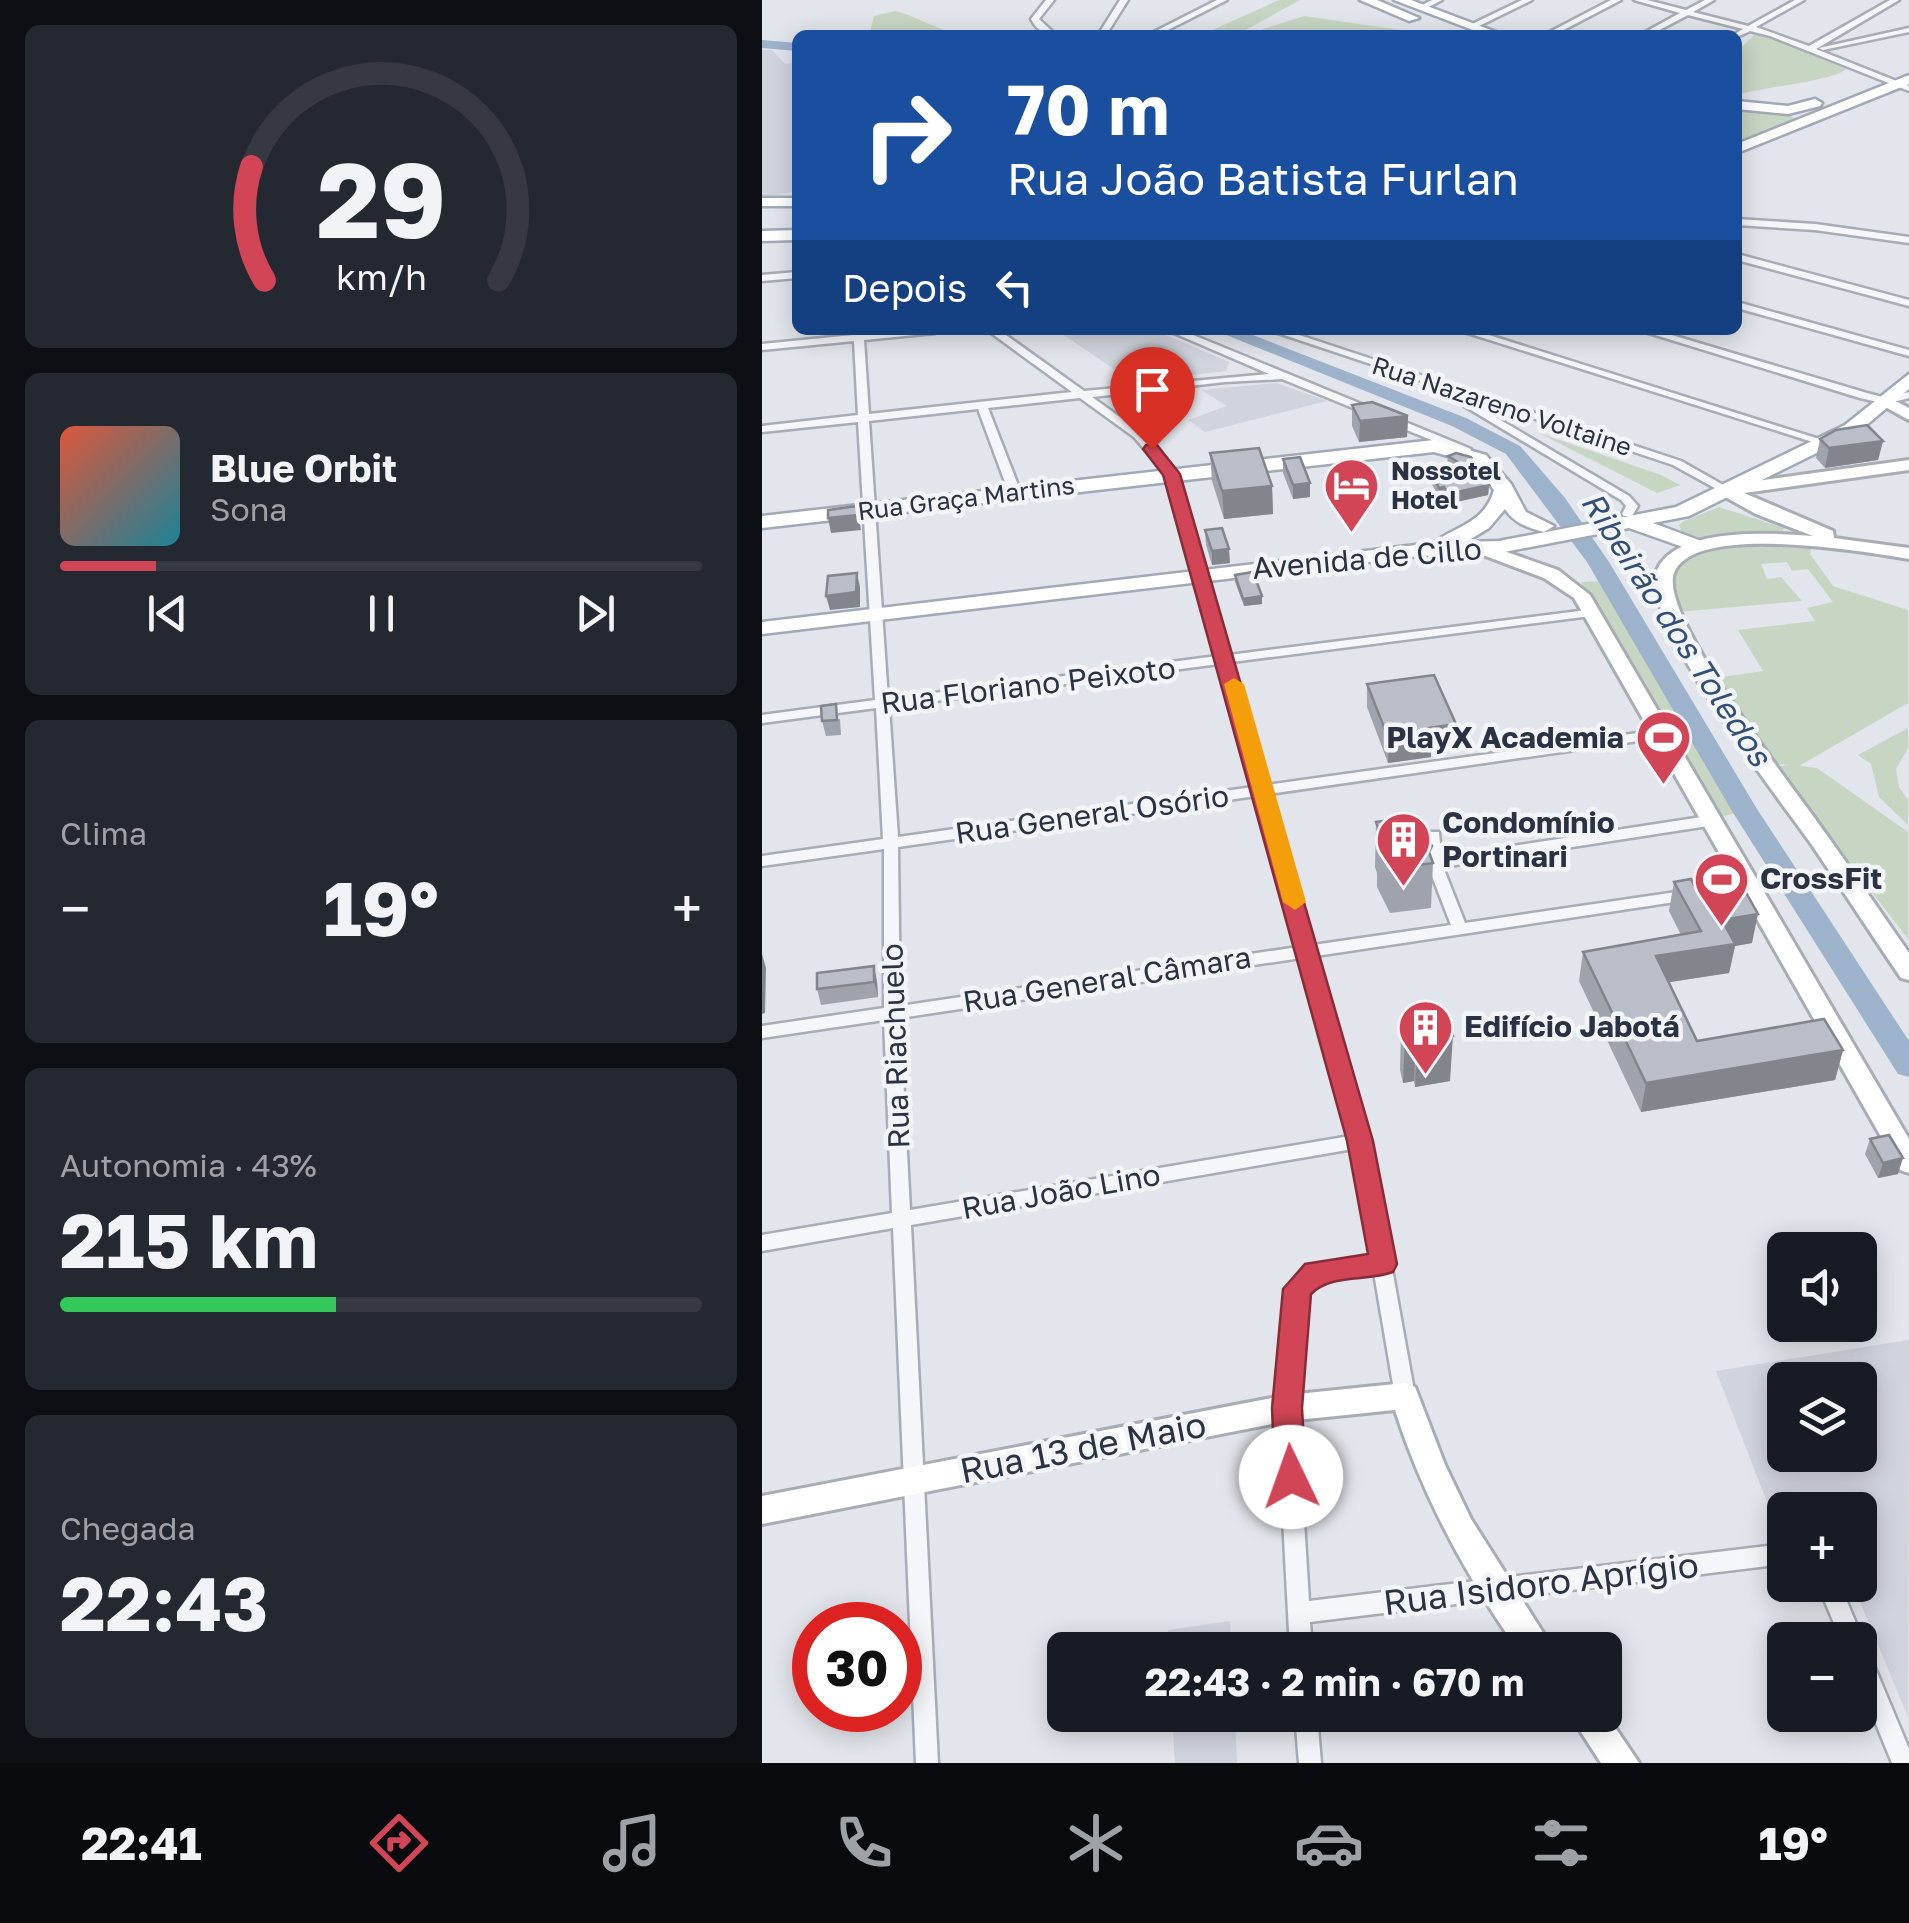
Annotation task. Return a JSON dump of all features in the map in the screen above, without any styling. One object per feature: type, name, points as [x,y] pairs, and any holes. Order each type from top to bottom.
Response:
[{"type":"main road","points":[[1366,0],[1445,30]]},
{"type":"main road","points":[[1400,0],[1484,30]]},
{"type":"main road","points":[[1742,105],[1788,110],[1812,105],[1908,68]]},
{"type":"main road","points":[[1742,146],[1904,84]]},
{"type":"main road","points":[[1788,110],[1799,115],[1800,122]]},
{"type":"main road","points":[[762,202],[792,202]]},
{"type":"main road","points":[[762,236],[792,235]]},
{"type":"main road","points":[[1726,490],[1851,429],[1908,380]]},
{"type":"main road","points":[[1886,401],[1908,415]]},
{"type":"main road","name":"Rua Graça Martins","points":[[762,522],[1172,474],[1417,438],[1467,451],[1490,465],[1504,488]]},
{"type":"main road","name":"Avenida de Cillo","points":[[762,628],[1419,550],[1481,548],[1551,528],[1682,512],[1726,490],[1908,465]]},
{"type":"main road","points":[[1504,488],[1518,516],[1551,528]]},
{"type":"main road","points":[[1419,550],[1451,542],[1482,523],[1498,508],[1504,488]]},
{"type":"main road","points":[[1726,490],[1792,531],[1908,554]]},
{"type":"main road","points":[[1630,518],[1697,546]]},
{"type":"main road","points":[[1792,531],[1697,546],[1668,566],[1664,585],[1667,602],[1709,678],[1764,764],[1908,972]]},
{"type":"main road","points":[[1481,548],[1562,580],[1581,594],[1708,821],[1739,888],[1908,1164]]},
{"type":"main road","points":[[1405,1396],[1442,1498],[1493,1588],[1525,1632]]},
{"type":"main road","name":"Rua 13 de Maio","points":[[762,1510],[1287,1408],[1405,1396]]},
{"type":"main road","points":[[1599,1732],[1622,1763]]},
{"type":"street","points":[[1045,30],[1035,18],[1050,0]]},
{"type":"street","points":[[1105,30],[1124,0]]},
{"type":"street","points":[[1162,30],[1223,0]]},
{"type":"street","points":[[1420,8],[1438,0]]},
{"type":"street","points":[[1472,26],[1528,0]]},
{"type":"street","points":[[1558,30],[1617,0]]},
{"type":"street","points":[[1638,0],[1751,27],[1878,78],[1904,84]]},
{"type":"street","points":[[1654,30],[1710,0]]},
{"type":"street","points":[[1742,32],[1800,0]]},
{"type":"street","points":[[1813,49],[1895,0]]},
{"type":"street","points":[[1813,49],[1908,30]]},
{"type":"street","points":[[1840,32],[1865,38]]},
{"type":"street","points":[[1742,222],[1815,226],[1908,240]]},
{"type":"street","points":[[1742,258],[1908,303]]},
{"type":"street","points":[[762,278],[792,275]]},
{"type":"street","points":[[1742,306],[1908,353]]},
{"type":"street","points":[[762,347],[851,335]]},
{"type":"street","name":"Rua Riachuelo","points":[[858,335],[891,844],[892,1013],[926,1763]]},
{"type":"street","points":[[999,335],[1138,436],[1172,474],[1360,1141],[1405,1396]]},
{"type":"street","points":[[1183,335],[1417,438]]},
{"type":"street","name":"Rua Nazareno Voltaine","points":[[1289,335],[1676,464],[1726,490]]},
{"type":"street","points":[[1478,335],[1826,444]]},
{"type":"street","points":[[1661,335],[1886,401],[1908,396]]},
{"type":"street","points":[[1225,379],[1250,364]]},
{"type":"street","points":[[762,429],[1282,376]]},
{"type":"street","points":[[1422,379],[1487,413],[1625,498],[1632,506],[1630,518]]},
{"type":"street","points":[[1042,398],[1066,383]]},
{"type":"street","points":[[982,405],[1015,493]]},
{"type":"street","points":[[1487,413],[1502,406]]},
{"type":"street","name":"Rua Floriano Peixoto","points":[[762,719],[1591,612]]},
{"type":"street","name":"Rua General Osório","points":[[762,861],[1659,734]]},
{"type":"street","points":[[1434,863],[1708,821]]},
{"type":"street","points":[[1434,834],[1434,863],[1460,927]]},
{"type":"street","name":"Rua General Câmara","points":[[762,1032],[1711,892]]},
{"type":"street","name":"Rua João Lino","points":[[762,1242],[1360,1141]]},
{"type":"street","points":[[1300,1632],[1287,1408],[1298,1289],[1314,1272],[1384,1264]]},
{"type":"street","name":"Rua Isidoro Aprígio","points":[[1298,1613],[1767,1556]]},
{"type":"street","points":[[1877,1700],[1903,1763]]},
{"type":"street","points":[[1307,1732],[1310,1763]]},
{"type":"shaded area","points":[[762,50],[772,50],[785,64],[792,63],[792,192],[762,198]]},
{"type":"shaded area","points":[[1064,335],[1166,335],[1229,362],[1226,371],[1133,382]]},
{"type":"shaded area","points":[[1277,383],[1327,401],[1205,432],[1188,420],[1227,406],[1201,390]]},
{"type":"shaded area","points":[[1909,1340],[1908,1717],[1877,1643],[1877,1622],[1868,1622],[1860,1602],[1877,1602],[1877,1492],[1767,1492],[1767,1502],[1716,1371],[1767,1363],[1767,1472],[1877,1472],[1877,1362],[1772,1362]]},
{"type":"shaded area","points":[[1230,1621],[1230,1632],[1168,1630]]},
{"type":"shaded area","points":[[1173,1732],[1236,1732],[1237,1763],[1175,1763]]},
{"type":"green space","points":[[1279,0],[1300,0],[1246,30],[1212,30]]},
{"type":"green space","points":[[896,11],[946,30],[870,30],[874,16]]},
{"type":"green space","points":[[1304,16],[1401,30],[1260,30]]},
{"type":"green space","points":[[1756,33],[1762,34],[1846,69],[1827,77],[1742,94],[1742,47]]},
{"type":"green space","points":[[1742,108],[1789,113],[1794,119],[1742,143]]},
{"type":"green space","points":[[1539,433],[1661,475],[1680,485],[1657,493]]},
{"type":"green space","points":[[1719,507],[1784,528],[1783,531],[1704,540],[1682,532],[1679,525],[1684,521]]},
{"type":"green space","points":[[1786,543],[1811,549],[1810,554],[1833,586],[1908,610],[1908,703],[1799,766],[1817,768],[1908,832],[1908,939],[1776,767],[1789,765],[1767,763],[1715,678],[1763,671],[1738,630],[1815,621],[1807,608],[1833,602],[1808,569],[1792,571],[1787,562],[1761,564],[1767,579],[1781,577],[1802,601],[1677,612],[1671,601],[1673,566],[1698,549]]},
{"type":"green space","points":[[1608,581],[1745,811],[1720,817],[1581,582]]},
{"type":"green space","points":[[1908,728],[1908,748],[1896,769],[1899,787],[1908,800],[1908,825],[1879,797],[1871,764],[1858,755]]},
{"type":"water","points":[[1759,827],[1869,986],[1908,1050],[1908,1066]]},
{"type":"building","points":[[1372,402],[1408,416],[1360,421],[1352,405]]},
{"type":"building","points":[[1867,425],[1883,441],[1829,448],[1820,439],[1836,430]]},
{"type":"building","points":[[1259,448],[1272,486],[1222,491],[1210,453]]},
{"type":"building","points":[[1456,453],[1471,457],[1489,485],[1448,494],[1444,487],[1439,488],[1431,472],[1466,467],[1448,456]]},
{"type":"building","points":[[1300,457],[1310,483],[1293,485],[1283,459]]},
{"type":"building","points":[[857,506],[858,515],[828,518],[828,510]]},
{"type":"building","points":[[1222,528],[1229,549],[1212,551],[1205,530]]},
{"type":"building","points":[[1253,572],[1262,596],[1243,599],[1235,575]]},
{"type":"building","points":[[857,573],[856,592],[826,596],[828,576]]},
{"type":"building","points":[[1434,675],[1456,724],[1429,728],[1432,734],[1389,740],[1367,684]]},
{"type":"building","points":[[836,704],[837,720],[822,721],[821,706]]},
{"type":"building","points":[[1416,816],[1432,846],[1429,852],[1433,863],[1391,869],[1378,842],[1381,837],[1376,822]]},
{"type":"building","points":[[1738,878],[1758,914],[1722,920],[1735,944],[1656,956],[1697,1041],[1824,1019],[1843,1050],[1646,1083],[1583,952],[1701,931],[1674,882],[1691,879],[1694,885]]},
{"type":"building","points":[[874,966],[874,982],[817,989],[817,973]]},
{"type":"building","points":[[1412,1017],[1446,1017],[1453,1036],[1417,1042],[1416,1036],[1405,1038],[1401,1025],[1413,1023]]},
{"type":"building","points":[[1889,1135],[1903,1158],[1883,1163],[1870,1139]]},
{"type":"waterway","name":"Ribeirão dos Toledos","points":[[762,44],[792,47]]},
{"type":"waterway","name":"Ribeirão dos Toledos","points":[[1236,335],[1459,422],[1513,450],[1557,503],[1598,562],[1745,811],[1909,1066]]},
{"type":"slow traffic","points":[[1234,684],[1295,902]]},
{"type":"place","name":"Nossotel Hotel","points":[[1352,534]]},
{"type":"place","name":"PlayX Academia","points":[[1663,787]]},
{"type":"place","name":"Condomínio Portinari","points":[[1403,889]]},
{"type":"place","name":"CrossFit","points":[[1721,928]]},
{"type":"place","name":"Edifício Jabotá","points":[[1425,1076]]},
{"type":"route","points":[[1152,449],[1172,474],[1229,667],[1360,1141],[1384,1264],[1314,1272],[1298,1289],[1287,1408],[1291,1477]]}]
